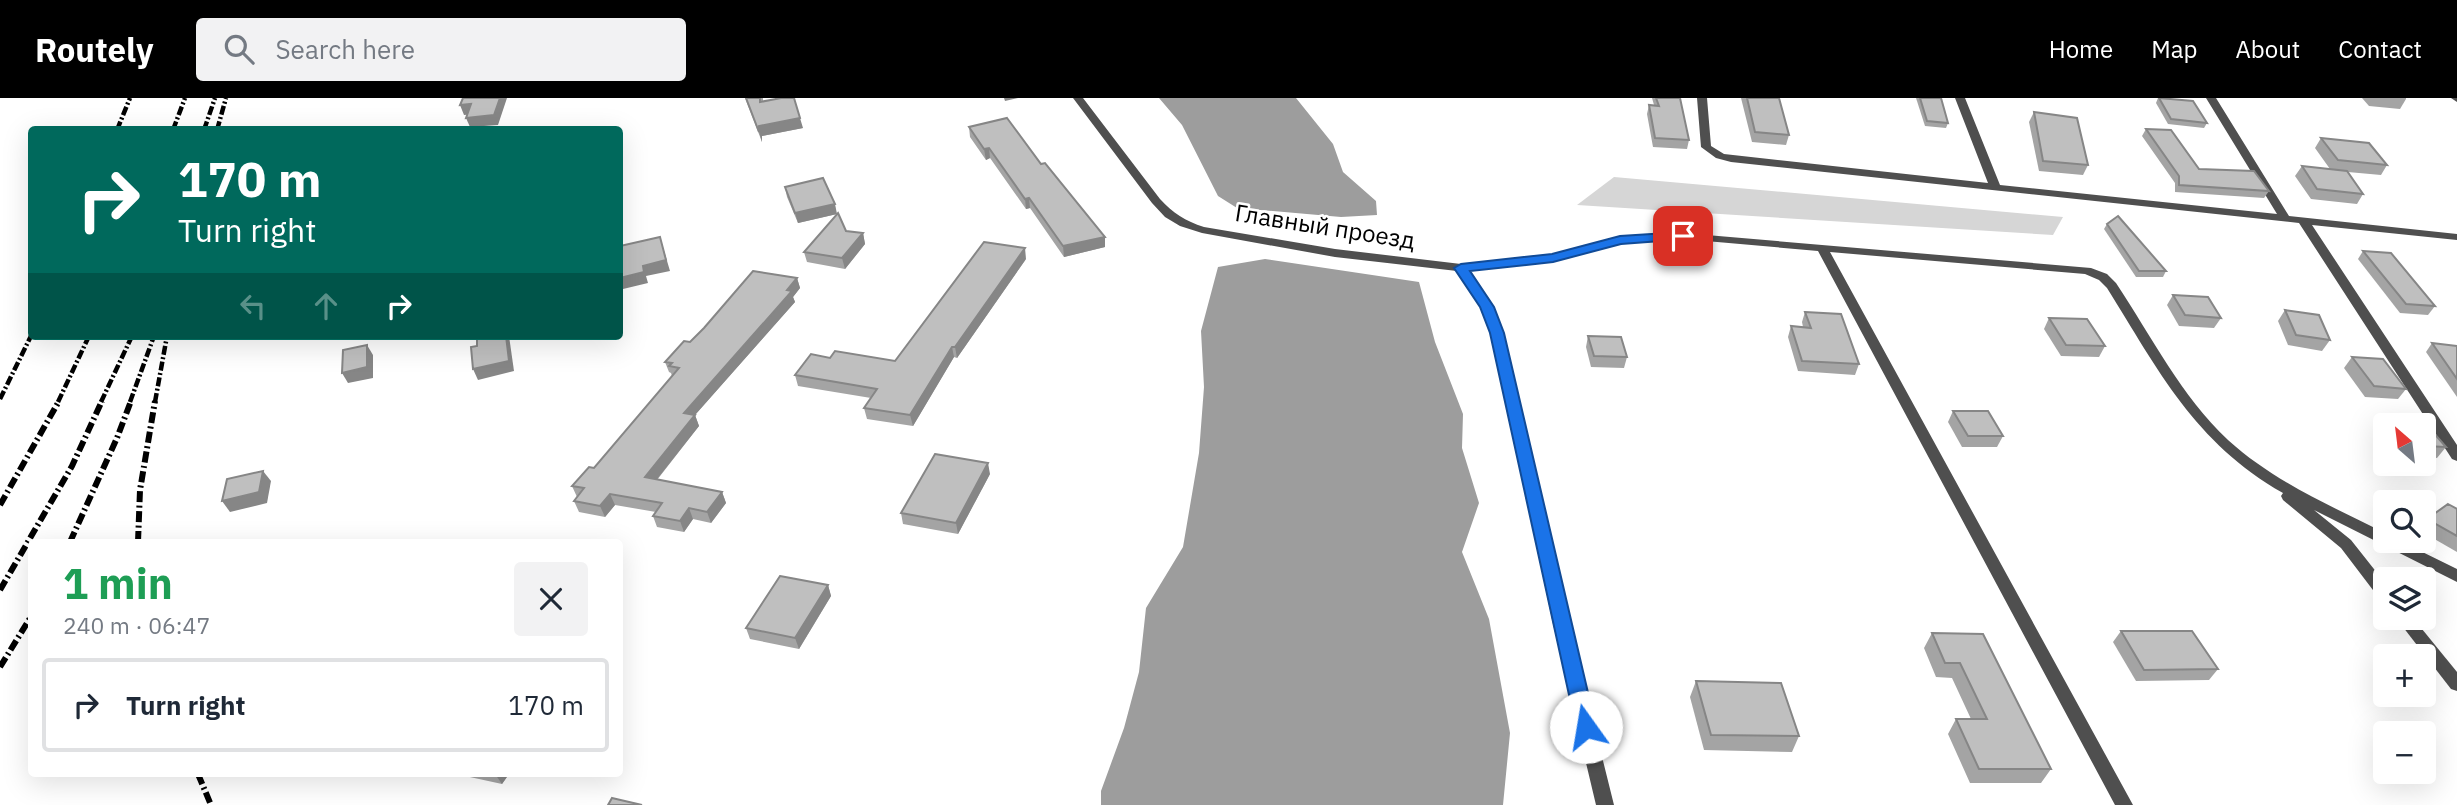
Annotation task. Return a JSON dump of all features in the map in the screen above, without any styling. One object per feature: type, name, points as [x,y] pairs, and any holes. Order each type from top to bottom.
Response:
[{"type":"street","name":"Главный проезд","points":[[1078,98],[1168,215],[1202,230],[1335,253],[1461,268],[1553,258],[1620,240],[1683,236],[2004,263],[2097,274],[2112,286],[2191,407],[2225,445],[2244,459]]},
{"type":"street","points":[[1702,98],[1706,147],[1720,156],[2304,222],[2457,236]]},
{"type":"street","points":[[1960,98],[1995,187]]},
{"type":"street","points":[[2211,98],[2286,220]]},
{"type":"street","points":[[2304,222],[2457,456]]},
{"type":"street","points":[[1822,248],[2124,805]]},
{"type":"street","points":[[1461,268],[1487,307],[1497,333],[1561,624],[1605,805]]},
{"type":"street","points":[[2244,459],[2294,492],[2373,533]]},
{"type":"street","points":[[2244,459],[2346,544],[2373,578]]},
{"type":"street","points":[[2412,553],[2457,576]]},
{"type":"street","points":[[2414,630],[2457,684]]},
{"type":"shaded area","points":[[1159,98],[1296,98],[1333,144],[1343,172],[1376,201],[1377,215],[1341,217],[1237,208],[1218,196],[1182,125]]},
{"type":"shaded area","points":[[1614,177],[2063,217],[2053,235],[1577,205]]},
{"type":"shaded area","points":[[1265,259],[1419,282],[1435,342],[1463,414],[1462,448],[1479,503],[1462,552],[1489,619],[1510,733],[1503,805],[1101,805],[1101,791],[1124,728],[1139,672],[1146,608],[1183,547],[1199,453],[1204,387],[1201,331],[1218,267]]},
{"type":"building","points":[[463,98],[500,98],[494,115],[466,118],[471,104],[460,105]]},
{"type":"building","points":[[746,98],[760,98],[760,102],[794,98],[800,118],[759,126],[759,132]]},
{"type":"building","points":[[1656,98],[1680,98],[1689,140],[1655,138],[1649,105],[1659,106]]},
{"type":"building","points":[[1747,98],[1779,98],[1789,135],[1755,132]]},
{"type":"building","points":[[1920,98],[1941,98],[1948,123],[1927,121]]},
{"type":"building","points":[[2159,98],[2193,101],[2207,123],[2171,119]]},
{"type":"building","points":[[2034,112],[2077,118],[2088,165],[2043,161]]},
{"type":"building","points":[[1007,118],[1041,164],[1045,163],[1105,237],[1063,246],[1029,198],[1025,199],[989,148],[984,149],[969,127]]},
{"type":"building","points":[[2146,129],[2171,130],[2199,169],[2254,171],[2269,191],[2179,185],[2179,176]]},
{"type":"building","points":[[2321,138],[2369,143],[2387,165],[2338,160]]},
{"type":"building","points":[[2302,166],[2347,171],[2363,194],[2317,189]]},
{"type":"building","points":[[823,178],[835,204],[795,213],[785,187]]},
{"type":"building","points":[[838,213],[846,231],[863,233],[842,258],[804,252]]},
{"type":"building","points":[[2118,216],[2166,271],[2139,271],[2107,224]]},
{"type":"building","points":[[660,237],[666,260],[643,266],[644,272],[623,277],[623,245]]},
{"type":"building","points":[[984,242],[1025,248],[955,347],[952,347],[910,415],[864,408],[877,389],[795,375],[811,354],[830,358],[835,351],[895,361]]},
{"type":"building","points":[[2363,251],[2391,253],[2435,306],[2406,304]]},
{"type":"building","points":[[753,271],[797,278],[787,290],[792,291],[684,413],[695,415],[645,477],[722,492],[707,512],[689,508],[680,521],[653,516],[662,503],[610,494],[600,506],[574,501],[584,488],[572,486],[589,467],[594,468],[679,368],[669,366],[672,363],[665,362],[684,341],[690,342],[704,328]]},
{"type":"building","points":[[2173,295],[2208,297],[2221,318],[2185,315]]},
{"type":"building","points":[[2285,310],[2319,315],[2330,340],[2296,335]]},
{"type":"building","points":[[1805,312],[1841,314],[1859,364],[1802,361],[1791,326],[1811,328]]},
{"type":"building","points":[[2049,318],[2087,319],[2105,346],[2066,345]]},
{"type":"building","points":[[1588,336],[1621,337],[1627,357],[1594,356]]},
{"type":"building","points":[[477,340],[506,340],[509,361],[473,369],[471,347],[477,346]]},
{"type":"building","points":[[2432,343],[2457,346],[2457,379]]},
{"type":"building","points":[[367,345],[367,367],[342,373],[343,350]]},
{"type":"building","points":[[2352,357],[2383,359],[2406,389],[2374,386]]},
{"type":"building","points":[[1953,411],[1988,411],[2003,436],[1968,436]]},
{"type":"building","points":[[2436,435],[2446,447],[2436,447]]},
{"type":"building","points":[[935,454],[988,463],[956,523],[901,513]]},
{"type":"building","points":[[263,471],[259,492],[222,501],[227,479]]},
{"type":"building","points":[[2448,504],[2457,509],[2457,536],[2436,524],[2436,513]]},
{"type":"building","points":[[780,576],[828,585],[795,638],[746,628]]},
{"type":"building","points":[[2121,631],[2192,631],[2218,669],[2144,670]]},
{"type":"building","points":[[1932,633],[1983,634],[2051,769],[1979,769],[1956,719],[1987,719],[1960,663],[1945,663]]},
{"type":"building","points":[[1696,681],[1781,683],[1799,736],[1711,735]]},
{"type":"building","points":[[612,798],[642,805],[608,805]]},
{"type":"railway","points":[[119,126],[130,98]]},
{"type":"railway","points":[[174,126],[185,98]]},
{"type":"railway","points":[[205,126],[215,98]]},
{"type":"railway","points":[[218,126],[226,98]]},
{"type":"railway","points":[[0,399],[29,340]]},
{"type":"railway","points":[[58,402],[87,340]]},
{"type":"railway","points":[[101,402],[130,340]]},
{"type":"railway","points":[[130,402],[153,340]]},
{"type":"railway","points":[[155,402],[166,340]]},
{"type":"railway","points":[[0,505],[59,401]]},
{"type":"railway","points":[[30,539],[72,466],[102,401]]},
{"type":"railway","points":[[71,539],[131,401]]},
{"type":"railway","points":[[138,539],[140,490],[155,401]]},
{"type":"railway","points":[[0,590],[28,542]]},
{"type":"railway","points":[[0,667],[28,622]]},
{"type":"railway","points":[[199,777],[211,805]]},
{"type":"route","points":[[1586,727],[1497,333],[1487,307],[1461,268],[1553,258],[1620,240],[1683,236]]}]
